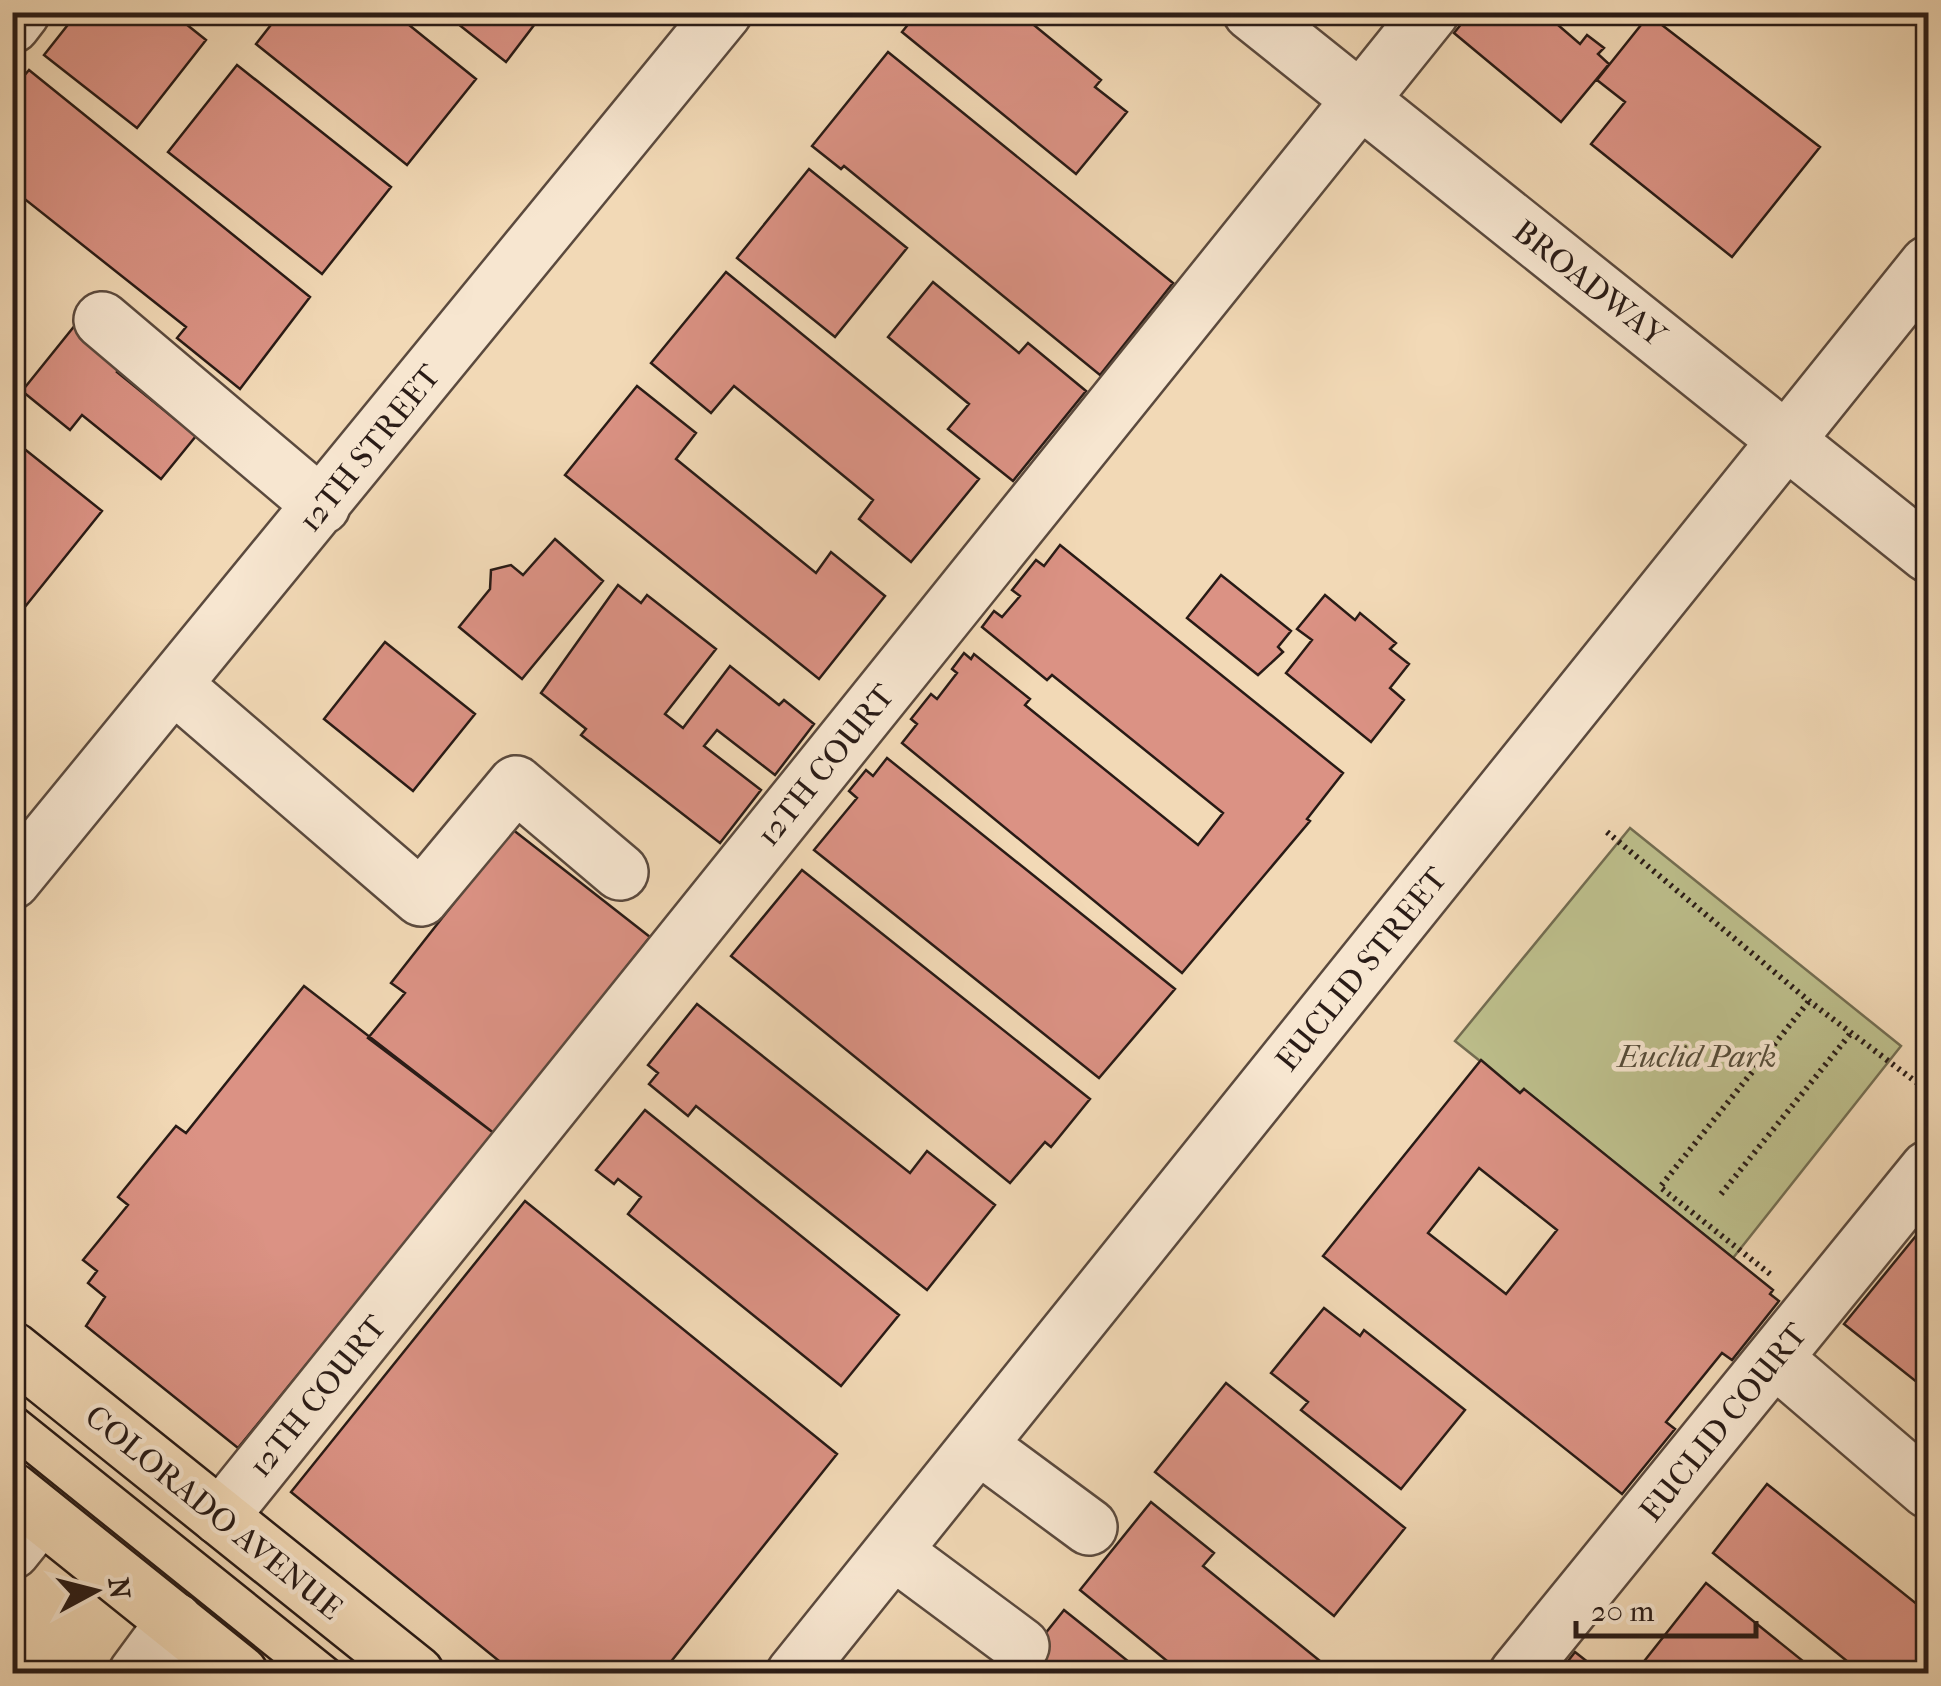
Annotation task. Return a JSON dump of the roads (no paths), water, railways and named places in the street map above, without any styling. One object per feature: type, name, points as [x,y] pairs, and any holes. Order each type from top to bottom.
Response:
[{"type":"main road","name":"COLORADO AVENUE","points":[[12,1350],[416,1674]]},
{"type":"main road","points":[[22,1519],[175,1621],[240,1674]]},
{"type":"street","points":[[12,25],[22,12]]},
{"type":"street","name":"12TH STREET","points":[[16,868],[175,686],[724,12]]},
{"type":"street","name":"BROADWAY","points":[[1251,12],[1928,554]]},
{"type":"street","name":"12TH COURT","points":[[220,1517],[1430,12]]},
{"type":"street","name":"EUCLID STREET","points":[[794,1674],[1928,264]]},
{"type":"street","points":[[102,320],[322,506]]},
{"type":"street","points":[[175,686],[421,898],[516,784],[620,872]]},
{"type":"street","name":"EUCLID COURT","points":[[1517,1674],[1928,1169]]},
{"type":"street","points":[[1775,1359],[1928,1490]]},
{"type":"street","points":[[978,1445],[1088,1528]]},
{"type":"street","points":[[894,1550],[1021,1646]]},
{"type":"street","points":[[136,1674],[175,1621]]},
{"type":"tram line","points":[[12,1399],[354,1674]]},
{"type":"tram line","points":[[12,1451],[289,1674]]},
{"type":"park label","name":"Euclid Park","points":[[1697,1056]]}]
